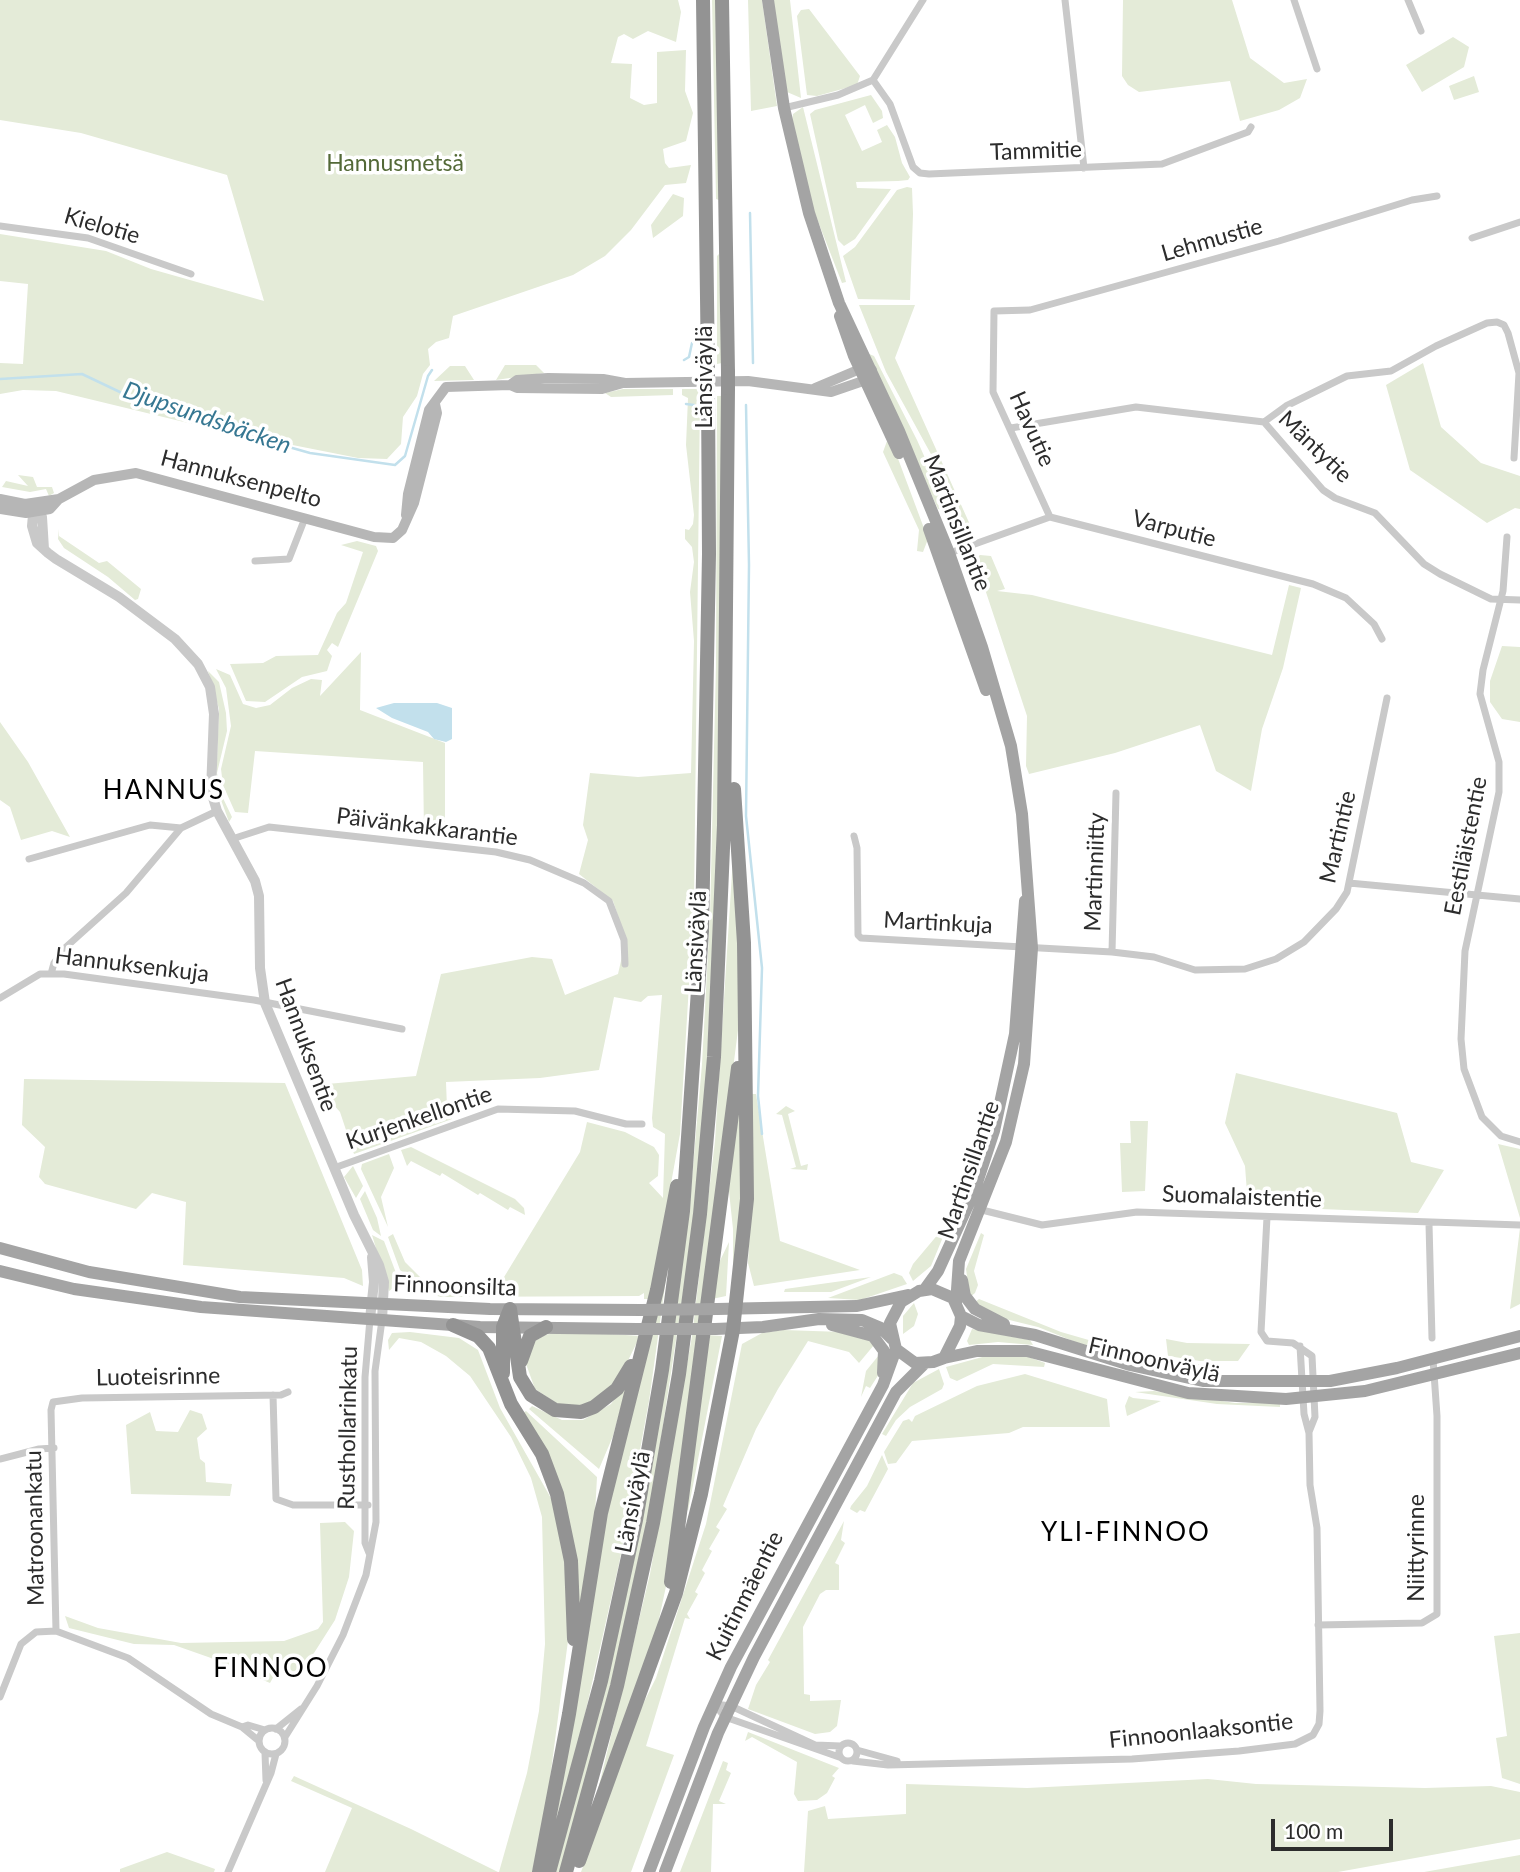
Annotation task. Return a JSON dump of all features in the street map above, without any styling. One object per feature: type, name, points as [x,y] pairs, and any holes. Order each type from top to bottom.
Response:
[{"type":"highway","name":"Länsiväylä","points":[[549,1872],[601,1681],[636,1520],[662,1370],[683,1211],[702,931],[706,712],[708,372],[703,0]]},
{"type":"highway","name":"Länsiväylä","points":[[566,1872],[635,1610],[666,1456],[692,1275],[713,1057],[724,825],[727,626],[728,372],[722,0]]},
{"type":"highway","points":[[575,1872],[662,1638],[692,1534],[733,1330],[747,1199],[744,934],[734,803],[733,660],[727,626]]},
{"type":"highway","points":[[662,1638],[680,1525],[743,1007]]},
{"type":"highway","points":[[539,1872],[601,1513],[659,1280],[678,1182],[694,1057]]},
{"type":"highway","points":[[504,1385],[510,1309]]},
{"type":"highway","points":[[453,1325],[485,1342],[511,1404],[542,1454],[563,1514],[572,1577],[574,1681]]},
{"type":"highway","points":[[509,1327],[518,1373],[525,1389],[542,1404],[566,1413],[581,1412],[607,1399],[617,1389],[641,1346]]},
{"type":"highway","points":[[518,1373],[526,1340],[537,1330],[546,1327]]},
{"type":"main road","name":"Martinsillantie","points":[[768,0],[785,108],[809,213],[839,303],[842,324],[866,373],[944,555],[1004,750],[1013,766],[1023,824],[1028,883],[1024,1064],[1006,1142],[959,1261],[959,1310]]},
{"type":"main road","name":"Hannuksenpelto","points":[[35,509],[50,509],[60,499],[94,480],[136,473],[381,539],[398,535],[406,522],[408,493],[429,410],[442,389],[449,386],[510,385],[517,380],[548,378],[603,379],[625,383],[748,381],[815,388],[866,373]]},
{"type":"main road","points":[[0,499],[35,509]]},
{"type":"main road","points":[[0,509],[35,509]]},
{"type":"main road","name":"Martinsillantie","points":[[925,1289],[938,1271],[983,1168],[1004,1093],[1027,947]]},
{"type":"main road","name":"Finnoonsilta","points":[[0,1248],[89,1272],[203,1293],[378,1305],[510,1309],[735,1309],[857,1306],[912,1294]]},
{"type":"main road","points":[[959,1261],[963,1286],[970,1304],[980,1314],[1017,1331]]},
{"type":"main road","name":"Finnoonsilta","points":[[0,1271],[74,1289],[201,1307],[453,1325],[733,1330],[819,1319],[869,1322],[894,1344]]},
{"type":"main road","points":[[925,1289],[947,1294],[959,1310],[958,1334],[944,1358],[924,1364],[909,1360],[894,1344],[892,1317],[901,1302],[925,1289]]},
{"type":"main road","name":"Finnoonväylä","points":[[959,1310],[979,1325],[1017,1331],[1130,1365],[1203,1381],[1309,1381],[1370,1374],[1520,1336]]},
{"type":"main road","points":[[819,1319],[867,1333],[881,1345],[885,1358],[877,1394]]},
{"type":"main road","name":"Kuitinmäentie","points":[[649,1872],[714,1704],[777,1577],[877,1394],[894,1344]]},
{"type":"main road","name":"Finnoonväylä","points":[[944,1358],[977,1351],[1027,1350],[1188,1393],[1232,1398],[1309,1399],[1365,1391],[1520,1353]]},
{"type":"main road","name":"Kuitinmäentie","points":[[666,1872],[728,1712],[891,1402],[905,1380],[924,1364]]},
{"type":"street","points":[[785,108],[838,95],[873,80],[923,0]]},
{"type":"street","points":[[1065,0],[1084,169]]},
{"type":"street","points":[[1294,0],[1317,69]]},
{"type":"street","points":[[1409,0],[1421,31]]},
{"type":"street","name":"Tammitie","points":[[873,80],[890,104],[910,159],[920,173],[1162,164],[1237,136],[1251,127]]},
{"type":"street","name":"Lehmustie","points":[[994,311],[1030,310],[1279,241],[1412,200],[1437,196]]},
{"type":"street","points":[[1472,238],[1520,222]]},
{"type":"street","name":"Kielotie","points":[[0,226],[88,238],[191,274]]},
{"type":"street","name":"Havutie","points":[[994,311],[993,392],[1050,517]]},
{"type":"street","points":[[1264,422],[1286,406],[1347,376],[1391,371],[1440,344],[1487,323],[1497,322],[1506,327],[1517,364],[1518,423],[1514,458]]},
{"type":"street","name":"Mäntytie","points":[[1010,428],[1037,421],[1136,407],[1264,422],[1323,490],[1335,498],[1375,513],[1424,564],[1491,599],[1520,600]]},
{"type":"street","name":"Hannuksentie","points":[[35,509],[35,538],[44,549],[119,597],[175,639],[198,664],[213,700],[210,783],[217,811],[255,881],[260,968],[265,1003],[384,1282],[376,1320]]},
{"type":"street","points":[[944,555],[1050,517]]},
{"type":"street","name":"Varputie","points":[[1050,517],[1313,584],[1346,598],[1374,624],[1382,639]]},
{"type":"street","points":[[255,561],[289,559],[306,518]]},
{"type":"street","name":"Eestiläistentie","points":[[1507,537],[1502,600],[1483,670],[1480,694],[1501,777],[1497,810],[1465,951],[1461,1036],[1464,1069],[1471,1094],[1487,1125],[1501,1136],[1520,1142]]},
{"type":"street","name":"Martintie","points":[[1027,947],[1154,957],[1210,972],[1239,970],[1266,963],[1292,951],[1321,927],[1336,909],[1349,883],[1387,698]]},
{"type":"street","name":"Martinniitty","points":[[1112,952],[1116,793]]},
{"type":"street","points":[[51,974],[54,962],[66,947],[126,893],[181,828],[217,811]]},
{"type":"street","points":[[29,859],[150,825],[181,828]]},
{"type":"street","name":"Päivänkakkarantie","points":[[232,839],[254,829],[269,827],[496,852],[558,869],[609,901],[624,940],[625,964]]},
{"type":"street","name":"Martinkuja","points":[[854,836],[858,848],[858,935],[1027,947]]},
{"type":"street","points":[[1349,883],[1520,899]]},
{"type":"street","name":"Hannuksenkuja","points":[[0,998],[28,978],[51,974],[265,1003],[402,1029]]},
{"type":"street","name":"Kurjenkellontie","points":[[334,1168],[498,1109],[575,1111],[626,1124],[642,1124]]},
{"type":"street","name":"Suomalaistentie","points":[[967,1206],[1042,1225],[1137,1212],[1520,1225]]},
{"type":"street","name":"Finnoonlaaksontie","points":[[853,1760],[888,1765],[1132,1759],[1239,1751],[1301,1742],[1317,1731],[1320,1718],[1317,1528],[1310,1485],[1309,1381],[1300,1346],[1267,1341],[1261,1332],[1267,1217]]},
{"type":"street","points":[[1429,1224],[1432,1338]]},
{"type":"street","name":"Rusthollarinkatu","points":[[369,1553],[365,1543],[365,1377],[376,1320]]},
{"type":"street","name":"Rusthollarinkatu","points":[[285,1737],[317,1686],[354,1610],[373,1544],[377,1506],[376,1320]]},
{"type":"street","name":"Niittyrinne","points":[[1318,1625],[1422,1623],[1437,1614],[1433,1359]]},
{"type":"street","name":"Finnoonlaaksontie","points":[[1309,1381],[1309,1399],[1315,1418],[1309,1433]]},
{"type":"street","name":"Luoteisrinne","points":[[54,1425],[52,1404],[64,1399],[273,1395],[288,1391]]},
{"type":"street","points":[[273,1395],[276,1499],[293,1506],[377,1506]]},
{"type":"street","name":"Matroonankatu","points":[[54,1425],[56,1631]]},
{"type":"street","points":[[0,1459],[54,1448]]},
{"type":"street","points":[[0,1697],[22,1644],[36,1632],[56,1631],[128,1658],[200,1709],[242,1727],[259,1741],[265,1753],[266,1780]]},
{"type":"street","points":[[714,1704],[728,1712],[839,1757],[845,1762],[853,1760],[857,1750],[851,1744],[815,1745],[728,1712]]},
{"type":"street","name":"Rusthollarinkatu","points":[[276,1728],[301,1709]]},
{"type":"street","points":[[228,1872],[276,1754],[284,1748],[285,1737],[276,1728],[264,1730],[248,1725],[242,1727]]},
{"type":"street","points":[[259,1741],[264,1730]]},
{"type":"street","points":[[839,1757],[841,1746]]},
{"type":"street","name":"Finnoonlaaksontie","points":[[857,1750],[877,1758],[912,1763]]},
{"type":"street","points":[[265,1753],[276,1754]]},
{"type":"green space","name":"Hannusmetsä","points":[[0,0],[678,0],[681,12],[676,42],[648,31],[633,39],[624,34],[618,37],[611,63],[632,64],[630,98],[644,105],[657,103],[657,52],[686,50],[685,91],[693,113],[686,141],[663,149],[665,163],[669,168],[691,165],[686,183],[665,185],[631,230],[605,256],[573,275],[453,316],[449,338],[436,342],[428,349],[430,365],[423,374],[417,396],[403,417],[401,444],[387,459],[358,458],[217,430],[56,391],[23,390],[0,394],[0,363],[23,364],[28,284],[0,281],[0,234],[106,251],[151,269],[264,301],[227,175],[81,133],[0,120]]},
{"type":"green space","points":[[712,0],[717,0],[719,200],[716,199]]},
{"type":"green space","points":[[748,0],[762,0],[777,106],[751,111]]},
{"type":"green space","points":[[773,0],[790,0],[801,98],[787,92]]},
{"type":"green space","points":[[1123,0],[1232,0],[1250,58],[1284,83],[1307,79],[1300,98],[1279,110],[1240,121],[1230,81],[1139,92],[1128,85],[1122,76]]},
{"type":"green space","points":[[809,9],[860,76],[857,85],[817,96],[807,95],[797,16],[801,10]]},
{"type":"green space","points":[[1453,37],[1469,47],[1464,67],[1422,92],[1406,65]]},
{"type":"green space","points":[[1474,76],[1479,92],[1454,100],[1449,86]]},
{"type":"green space","points":[[871,95],[882,111],[883,118],[873,123],[865,105],[845,115],[862,151],[882,142],[877,130],[887,125],[895,137],[902,163],[910,177],[908,180],[898,181],[856,182],[857,188],[891,189],[855,239],[844,246],[838,240],[810,114],[815,110]]},
{"type":"green space","points":[[803,107],[846,282],[842,283],[812,206],[792,121],[793,114]]},
{"type":"green space","points":[[912,188],[913,214],[910,300],[858,299],[843,256],[855,247],[897,190]]},
{"type":"green space","points":[[673,194],[684,198],[683,216],[653,238],[651,225]]},
{"type":"green space","points":[[719,254],[722,363],[717,364],[717,256]]},
{"type":"green space","points":[[859,305],[915,305],[895,358],[976,538],[970,540],[965,536],[932,456],[886,372]]},
{"type":"green space","points":[[867,353],[874,356],[917,440],[949,512],[948,516],[944,510],[938,509]]},
{"type":"green space","points":[[1423,363],[1441,427],[1481,463],[1520,476],[1520,509],[1515,508],[1487,523],[1410,470],[1386,385]]},
{"type":"green space","points":[[505,365],[536,365],[544,373],[496,380]]},
{"type":"green space","points":[[450,366],[465,366],[474,380],[434,381]]},
{"type":"green space","points":[[623,389],[673,389],[673,395],[611,397],[605,393]]},
{"type":"green space","points":[[682,389],[700,389],[694,901],[680,1134],[650,1299],[644,1299],[644,1293],[639,1296],[441,1297],[430,1294],[400,1270],[388,1237],[393,1234],[405,1262],[433,1290],[498,1287],[580,1152],[587,1122],[625,1132],[654,1147],[659,1155],[658,1176],[649,1183],[663,1198],[665,1134],[653,1127],[652,1118],[662,995],[648,996],[641,1002],[614,997],[599,1070],[540,1078],[446,1082],[447,1108],[452,1119],[354,1154],[340,1112],[316,1085],[416,1076],[441,974],[532,957],[552,959],[565,995],[618,974],[626,939],[613,901],[579,874],[588,840],[583,825],[590,773],[638,777],[691,773],[694,641],[690,592],[694,562],[692,547],[685,539],[685,529],[689,530],[693,524],[694,515],[686,445],[688,398],[682,395]]},
{"type":"green space","points":[[717,396],[722,396],[719,798],[706,1085],[692,1235],[651,1504],[610,1690],[560,1872],[555,1872],[605,1691],[689,1212],[702,1064],[710,916],[716,665]]},
{"type":"green space","points":[[887,441],[897,456],[928,539],[923,552],[917,551],[919,530],[883,452]]},
{"type":"green space","points":[[18,475],[33,477],[37,487],[52,487],[54,493],[49,496],[46,489],[30,492],[2,487],[6,481],[28,486]]},
{"type":"green space","points":[[59,529],[59,536],[99,563],[107,561],[141,589],[138,599],[135,600],[108,577],[64,548],[58,539]]},
{"type":"green space","points":[[357,541],[376,546],[378,551],[338,647],[332,643],[327,650],[332,656],[327,671],[302,677],[265,702],[246,701],[230,664],[263,663],[276,656],[318,655],[337,613],[346,603],[363,552],[341,545]]},
{"type":"green space","points":[[980,555],[991,556],[1005,589],[997,591],[1032,595],[1272,655],[1289,585],[1301,588],[1283,668],[1262,729],[1251,791],[1216,771],[1200,725],[1115,753],[1029,774],[1026,766],[1027,716],[975,559]]},
{"type":"green space","points":[[1502,646],[1520,647],[1520,722],[1502,719],[1490,702],[1490,681]]},
{"type":"green space","points":[[361,652],[360,710],[445,743],[445,833],[424,832],[423,762],[255,751],[248,813],[235,812],[223,785],[221,769],[231,726],[226,688],[216,669],[230,675],[243,704],[256,708],[270,705],[292,688],[311,679],[322,680],[320,696]]},
{"type":"green space","points":[[208,671],[219,682],[226,713],[227,731],[217,773],[221,794],[232,817],[229,822],[216,786],[219,709]]},
{"type":"green space","points":[[0,722],[28,762],[70,837],[52,831],[21,840],[10,807],[0,800]]},
{"type":"green space","points":[[733,857],[740,989],[738,1030],[668,1577],[656,1633],[596,1798],[650,1574],[692,1336],[715,1141]]},
{"type":"green space","points":[[1236,1073],[1397,1113],[1411,1162],[1444,1170],[1418,1213],[1248,1206],[1245,1166],[1225,1123]]},
{"type":"green space","points":[[24,1079],[285,1083],[362,1270],[363,1286],[344,1278],[183,1265],[186,1202],[152,1193],[136,1209],[45,1184],[39,1177],[45,1147],[22,1125]]},
{"type":"green space","points":[[751,1094],[756,1094],[780,1241],[860,1270],[754,1286],[748,1263],[752,1189]]},
{"type":"green space","points":[[739,1098],[742,1190],[733,1281],[733,1229],[728,1182]]},
{"type":"green space","points":[[786,1106],[795,1111],[788,1114],[801,1166],[808,1164],[807,1170],[790,1169],[796,1167],[782,1115],[776,1114]]},
{"type":"green space","points":[[1130,1121],[1148,1121],[1145,1191],[1122,1192],[1120,1143],[1131,1143]]},
{"type":"green space","points":[[1498,1144],[1520,1149],[1520,1218]]},
{"type":"green space","points":[[411,1147],[515,1199],[524,1208],[525,1215],[510,1207],[508,1210],[480,1193],[478,1195],[442,1173],[440,1176],[411,1161],[407,1166],[401,1150]]},
{"type":"green space","points":[[389,1154],[394,1168],[381,1197],[388,1227],[361,1169],[362,1164]]},
{"type":"green space","points":[[353,1166],[363,1186],[356,1198],[344,1177]]},
{"type":"green space","points":[[365,1191],[377,1218],[381,1236],[373,1230],[360,1199]]},
{"type":"green space","points":[[950,1220],[931,1266],[913,1281],[909,1273],[913,1264]]},
{"type":"green space","points":[[1520,1228],[1520,1304],[1510,1309]]},
{"type":"green space","points":[[981,1233],[984,1235],[974,1271],[978,1285],[970,1297],[966,1269]]},
{"type":"green space","points":[[372,1235],[384,1241],[396,1273],[395,1287],[389,1291]]},
{"type":"green space","points":[[729,1242],[726,1296],[712,1299],[717,1267]]},
{"type":"green space","points":[[669,1257],[649,1401],[619,1564],[581,1732],[554,1826],[603,1524]]},
{"type":"green space","points":[[894,1273],[902,1276],[907,1284],[860,1300],[828,1298]]},
{"type":"green space","points":[[871,1277],[831,1292],[784,1292],[785,1289]]},
{"type":"green space","points":[[979,1299],[1061,1332],[1158,1360],[1157,1364],[1160,1365],[1162,1361],[1216,1366],[1216,1371],[1184,1371],[1157,1365],[1078,1343],[1038,1327],[993,1316],[974,1303]]},
{"type":"green space","points":[[914,1303],[918,1314],[914,1326],[903,1334],[903,1316]]},
{"type":"green space","points":[[972,1329],[1030,1340],[1033,1345],[998,1342],[969,1345],[967,1341]]},
{"type":"green space","points":[[783,1330],[843,1332],[868,1339],[874,1345],[859,1363],[849,1352],[808,1341],[778,1389],[756,1429],[723,1506],[727,1509],[716,1527],[720,1530],[709,1549],[712,1551],[702,1570],[705,1573],[695,1592],[698,1594],[687,1614],[690,1619],[685,1618],[646,1746],[674,1755],[631,1872],[581,1872],[642,1706],[656,1678],[706,1524],[742,1344],[762,1333]]},
{"type":"green space","points":[[410,1332],[459,1338],[478,1350],[500,1408],[552,1500],[564,1554],[569,1633],[545,1817],[532,1872],[499,1872],[527,1773],[539,1711],[545,1644],[542,1517],[531,1478],[511,1437],[470,1376],[446,1356],[421,1342],[399,1338],[389,1350],[388,1340],[392,1333]]},
{"type":"green space","points":[[557,1332],[640,1336],[620,1377],[601,1396],[583,1405],[561,1406],[535,1389],[525,1361],[530,1344],[545,1335]]},
{"type":"green space","points":[[707,1335],[722,1336],[688,1511],[687,1509]]},
{"type":"green space","points":[[1166,1339],[1187,1343],[1250,1344],[1238,1361],[1200,1361],[1168,1356]]},
{"type":"green space","points":[[879,1355],[879,1374],[870,1388],[866,1386],[861,1397],[866,1371]]},
{"type":"green space","points":[[986,1356],[1026,1356],[1045,1363],[1044,1367],[993,1364],[957,1381],[950,1378],[946,1367]]},
{"type":"green space","points":[[939,1369],[944,1384],[942,1389],[910,1407],[896,1420],[886,1436],[882,1434],[913,1383]]},
{"type":"green space","points":[[1025,1374],[1107,1399],[1110,1427],[1023,1427],[1009,1433],[912,1441],[896,1463],[888,1464],[884,1452],[903,1421],[909,1419],[912,1422],[915,1416],[977,1386]]},
{"type":"green space","points":[[628,1381],[613,1436],[599,1469],[529,1409],[532,1406],[562,1420],[583,1420],[611,1404]]},
{"type":"green space","points":[[1154,1391],[1235,1403],[1280,1403],[1280,1407],[1217,1404],[1135,1392]]},
{"type":"green space","points":[[1129,1396],[1161,1401],[1127,1416],[1125,1406]]},
{"type":"green space","points":[[190,1410],[202,1414],[207,1429],[197,1438],[200,1459],[205,1463],[206,1482],[232,1484],[230,1496],[131,1494],[126,1425],[150,1412],[156,1431],[178,1432]]},
{"type":"green space","points":[[526,1411],[597,1477],[595,1514],[579,1613],[564,1497],[550,1457],[523,1413]]},
{"type":"green space","points":[[882,1455],[888,1469],[865,1512],[860,1510],[857,1513],[850,1509],[851,1506],[867,1486]]},
{"type":"green space","points":[[844,1521],[841,1540],[845,1543],[835,1563],[839,1565],[839,1590],[826,1590],[820,1594],[803,1627],[804,1694],[810,1695],[810,1701],[841,1700],[837,1726],[830,1732],[815,1734],[748,1709],[756,1685],[770,1662],[768,1660]]},
{"type":"green space","points":[[345,1522],[354,1531],[349,1577],[335,1620],[300,1675],[280,1665],[270,1683],[242,1671],[238,1679],[211,1658],[174,1645],[134,1644],[69,1628],[65,1616],[98,1628],[181,1643],[284,1641],[318,1629],[323,1622],[320,1523]]},
{"type":"green space","points":[[1520,1633],[1520,1784],[1502,1778],[1496,1738],[1507,1736],[1494,1636]]},
{"type":"green space","points":[[748,1732],[839,1768],[832,1776],[835,1778],[827,1793],[817,1800],[798,1801],[794,1794],[797,1762],[752,1737],[745,1741]]},
{"type":"green space","points":[[723,1761],[728,1763],[726,1770],[731,1773],[719,1801],[726,1804],[713,1804],[711,1872],[680,1872]]},
{"type":"green space","points":[[294,1776],[498,1872],[325,1872],[352,1808],[291,1781]]},
{"type":"green space","points":[[1208,1779],[1256,1784],[1425,1788],[1491,1786],[1520,1792],[1520,1839],[1338,1872],[804,1872],[808,1811],[825,1806],[828,1819],[906,1814],[906,1784],[1027,1788]]},
{"type":"green space","points":[[167,1852],[215,1869],[214,1872],[120,1872],[120,1869]]},
{"type":"green space","points":[[1520,1855],[1520,1872],[1424,1872]]},
{"type":"water","points":[[394,703],[437,703],[452,708],[452,739],[446,742],[434,739],[428,732],[392,718],[376,708]]},
{"type":"waterway","points":[[750,213],[753,363]]},
{"type":"waterway","points":[[684,360],[689,357],[692,343]]},
{"type":"waterway","name":"Djupsundsbäcken","points":[[0,379],[82,374],[122,393],[218,427],[310,453],[395,465],[405,456],[432,370]]},
{"type":"waterway","points":[[686,404],[694,405]]},
{"type":"waterway","points":[[746,405],[749,565],[746,816],[762,968],[758,1096],[762,1134]]},
{"type":"district","name":"HANNUS","points":[[164,791]]},
{"type":"district","name":"YLI-FINNOO","points":[[1126,1533]]},
{"type":"district","name":"FINNOO","points":[[271,1669]]}]
